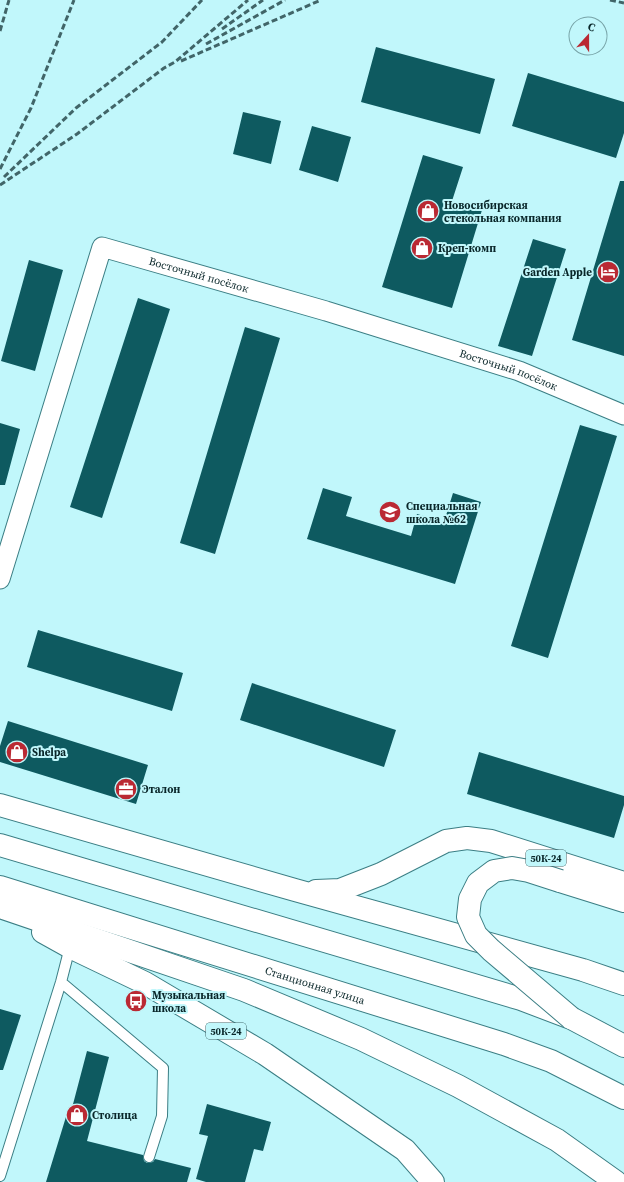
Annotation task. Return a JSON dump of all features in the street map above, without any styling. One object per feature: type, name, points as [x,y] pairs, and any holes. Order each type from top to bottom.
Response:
[{"type":"main road","name":"50К-24","points":[[0,805],[295,890],[340,890],[381,874],[446,841],[467,838],[491,841],[624,883]]},
{"type":"main road","points":[[0,845],[521,999],[570,1018],[624,1046]]},
{"type":"main road","points":[[570,1018],[490,950],[476,935],[468,917],[470,899],[478,883],[494,871],[512,868],[529,871],[624,901]]},
{"type":"main road","name":"Станционная улица","points":[[0,887],[504,1044],[551,1061],[624,1098]]},
{"type":"main road","points":[[295,890],[583,970],[624,984]]},
{"type":"main road","name":"50К-24","points":[[0,908],[70,947],[145,983],[265,1054],[406,1150],[433,1182]]},
{"type":"main road","points":[[0,908],[244,990],[361,1040],[458,1086],[557,1140],[616,1182]]},
{"type":"street","name":"Восточный посёлок","points":[[0,579],[102,247],[326,311],[519,371],[624,415]]},
{"type":"lane","points":[[0,1176],[61,982],[70,947]]},
{"type":"lane","points":[[61,982],[163,1068],[162,1116],[149,1157]]},
{"type":"building","points":[[376,47],[495,79],[480,134],[361,102]]},
{"type":"building","points":[[528,73],[624,102],[624,133],[616,158],[512,126]]},
{"type":"building","points":[[243,112],[281,121],[271,164],[233,154]]},
{"type":"building","points":[[312,126],[351,137],[338,182],[299,170]]},
{"type":"building","points":[[423,155],[463,167],[452,201],[482,210],[452,308],[382,287]]},
{"type":"building","name":"Garden Apple","points":[[620,181],[624,181],[624,356],[572,340]]},
{"type":"building","points":[[533,239],[566,249],[532,356],[498,346]]},
{"type":"building","points":[[29,260],[63,270],[35,371],[1,361]]},
{"type":"building","points":[[138,298],[170,309],[102,518],[70,507]]},
{"type":"building","points":[[245,327],[280,338],[215,554],[180,543]]},
{"type":"building","points":[[0,423],[20,429],[5,485],[0,485]]},
{"type":"building","points":[[580,425],[617,436],[548,658],[511,646]]},
{"type":"building","points":[[323,488],[352,497],[346,516],[411,536],[417,514],[444,522],[453,493],[481,502],[455,584],[307,539]]},
{"type":"building","points":[[38,630],[183,673],[172,711],[27,667]]},
{"type":"building","points":[[252,683],[396,730],[384,767],[240,720]]},
{"type":"building","points":[[8,721],[148,765],[136,804],[0,762],[0,746]]},
{"type":"building","points":[[479,752],[624,796],[624,805],[614,838],[467,794]]},
{"type":"building","points":[[0,1009],[21,1015],[3,1070],[0,1070]]},
{"type":"building","points":[[87,1051],[109,1057],[87,1141],[143,1155],[144,1161],[147,1163],[153,1162],[155,1159],[191,1168],[187,1182],[46,1182],[69,1107],[72,1108]]},
{"type":"building","points":[[207,1104],[271,1122],[263,1151],[254,1149],[245,1182],[206,1182],[196,1179],[208,1136],[199,1134]]},
{"type":"railway","points":[[0,31],[9,0]]},
{"type":"railway","points":[[0,169],[31,108],[74,0]]},
{"type":"railway","points":[[4,177],[76,108],[162,42],[202,0]]},
{"type":"railway","points":[[0,185],[77,134],[164,68],[175,62],[248,0]]},
{"type":"railway","points":[[222,29],[263,0]]},
{"type":"railway","points":[[206,44],[285,0]]},
{"type":"railway","points":[[181,61],[321,0]]},
{"type":"railway","points":[[610,0],[624,3]]},
{"type":"place","name":"Новосибирская стекольная компания","points":[[428,211]]},
{"type":"place","name":"Креп-комп","points":[[422,248]]},
{"type":"place","name":"Garden Apple","points":[[608,272]]},
{"type":"place","name":"Специальная школа №62","points":[[390,512]]},
{"type":"place","name":"Shelpa","points":[[17,752]]},
{"type":"place","name":"Эталон","points":[[126,789]]},
{"type":"place","name":"Музыкальная школа","points":[[136,1001]]},
{"type":"place","name":"Столица","points":[[77,1115]]}]
